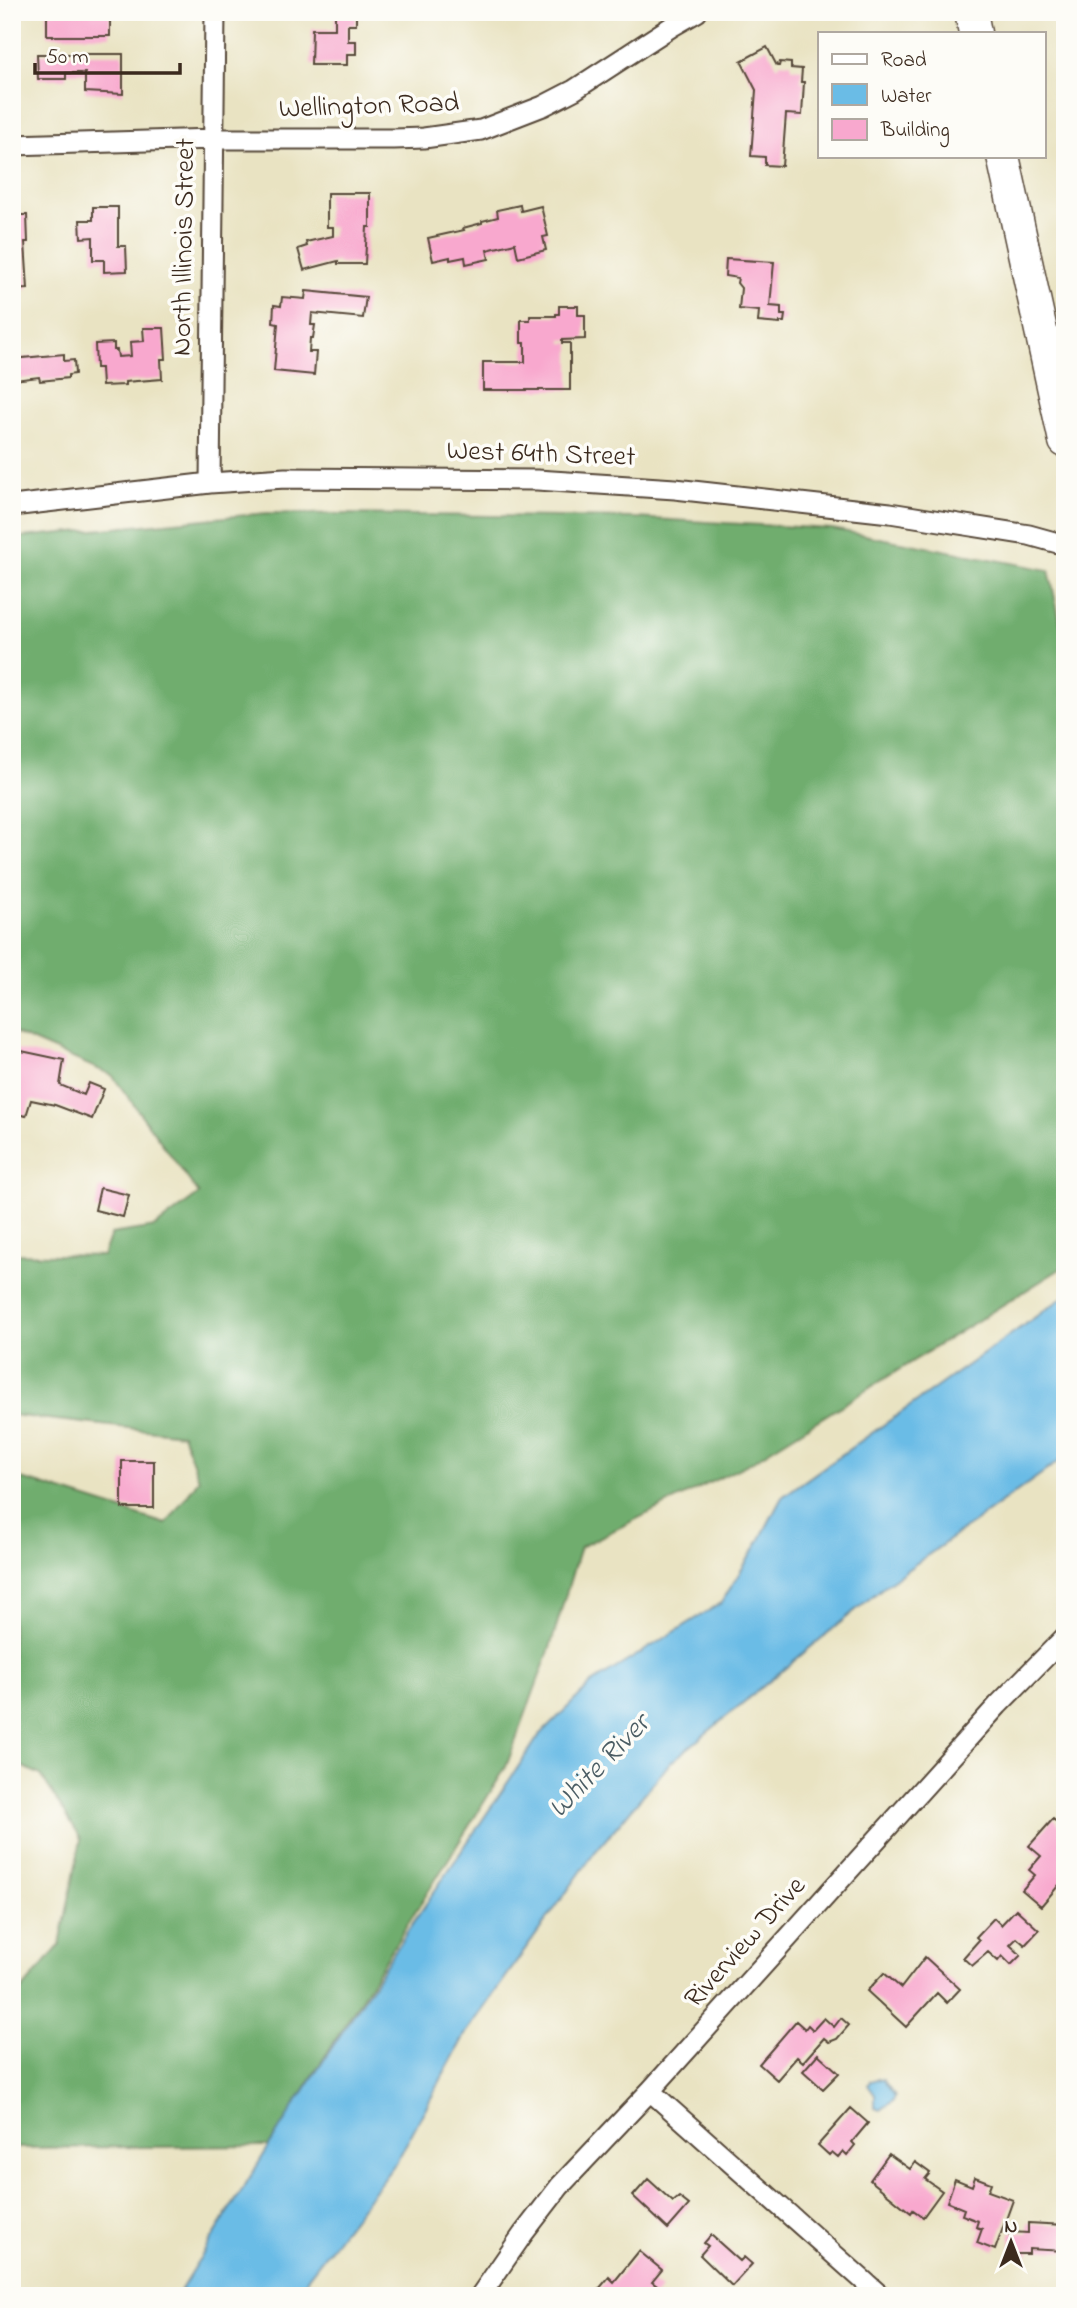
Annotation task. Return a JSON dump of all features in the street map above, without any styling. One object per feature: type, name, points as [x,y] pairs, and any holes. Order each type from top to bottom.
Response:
[{"type":"main road","points":[[971,12],[975,32]]},
{"type":"main road","points":[[1003,158],[1065,440]]},
{"type":"street","name":"North Illinois Street","points":[[210,483],[215,12]]},
{"type":"street","name":"Wellington Road","points":[[12,145],[214,139],[394,139],[481,130],[543,106],[574,90],[697,12]]},
{"type":"street","name":"West 64th Street","points":[[12,506],[210,483],[285,478],[537,480],[661,488],[890,513],[1029,535],[1065,545]]},
{"type":"street","name":"Riverview Drive","points":[[480,2296],[560,2186],[650,2091],[998,1705],[1065,1637]]},
{"type":"street","points":[[650,2091],[881,2296]]},
{"type":"green space","points":[[267,513],[635,518],[832,529],[1049,570],[1065,645],[1065,1266],[748,1464],[580,1547],[550,1648],[506,1767],[269,2146],[12,2148],[12,2002],[60,1945],[81,1839],[41,1775],[12,1762],[12,1477],[166,1524],[199,1479],[182,1434],[12,1415],[12,1254],[103,1256],[111,1234],[155,1227],[199,1194],[112,1075],[12,1032],[12,538]]},
{"type":"water","name":"White River","points":[[1065,1296],[1065,1457],[886,1585],[670,1763],[595,1852],[466,2033],[397,2161],[308,2277],[299,2296],[177,2296],[287,2117],[539,1736],[592,1683],[721,1603],[758,1543],[782,1497]]},
{"type":"water","points":[[883,2080],[895,2096],[893,2101],[881,2110],[875,2108],[875,2095],[868,2085],[870,2081]]},
{"type":"building","points":[[47,12],[110,12],[110,36],[47,36]]},
{"type":"building","points":[[335,12],[356,12],[356,25],[348,25],[348,41],[356,41],[356,54],[347,54],[347,65],[311,65],[312,29],[335,29]]},
{"type":"building","points":[[767,47],[777,66],[780,62],[791,63],[791,68],[802,69],[801,82],[804,82],[802,115],[786,114],[782,166],[765,165],[765,157],[751,156],[756,90],[741,61]]},
{"type":"building","points":[[37,54],[123,54],[123,94],[85,92],[85,73],[66,73],[66,79],[38,79]]},
{"type":"building","points":[[327,193],[370,193],[370,227],[367,227],[365,264],[338,264],[338,261],[304,270],[298,249],[307,246],[306,242],[333,236],[333,227],[327,227]]},
{"type":"building","points":[[520,205],[521,211],[541,206],[548,236],[543,237],[546,250],[518,257],[515,243],[487,250],[489,259],[466,264],[465,257],[433,261],[428,238],[464,230],[463,228],[498,217],[497,210]]},
{"type":"building","points":[[93,207],[118,207],[118,246],[126,246],[127,271],[104,272],[104,260],[93,260],[93,237],[81,238],[80,220],[93,220]]},
{"type":"building","points":[[12,215],[27,215],[28,242],[25,242],[28,289],[12,290]]},
{"type":"building","points":[[726,259],[774,262],[770,306],[781,307],[781,315],[785,315],[784,322],[758,322],[759,311],[739,309],[741,288],[737,283],[738,278],[725,276]]},
{"type":"building","points":[[306,291],[366,297],[363,318],[312,313],[311,325],[315,325],[309,352],[316,352],[314,375],[274,371],[278,324],[273,323],[274,305],[281,306],[282,297],[305,299]]},
{"type":"building","points":[[559,306],[578,306],[578,315],[585,315],[585,339],[562,340],[562,343],[570,343],[570,390],[483,390],[483,362],[525,362],[525,343],[521,343],[521,320],[530,320],[530,316],[556,316],[559,314]]},
{"type":"building","points":[[143,328],[164,328],[166,359],[161,359],[162,379],[102,386],[101,368],[96,368],[95,344],[114,343],[118,357],[131,356],[130,342],[144,341]]},
{"type":"building","points":[[64,354],[64,361],[74,360],[75,374],[68,375],[68,378],[14,380],[12,359]]},
{"type":"building","points":[[12,1049],[64,1060],[60,1085],[84,1095],[89,1083],[104,1089],[92,1119],[55,1105],[31,1100],[26,1116],[12,1113]]},
{"type":"building","points":[[100,1188],[129,1195],[123,1217],[95,1210]]},
{"type":"building","points":[[122,1461],[154,1461],[154,1508],[122,1508]]},
{"type":"building","points":[[1053,1819],[1065,1829],[1065,1878],[1041,1906],[1022,1890],[1035,1875],[1029,1870],[1041,1856],[1029,1846]]},
{"type":"building","points":[[1016,1909],[1039,1930],[1025,1945],[1017,1938],[1010,1945],[1021,1955],[1011,1965],[1002,1956],[998,1961],[988,1952],[972,1966],[963,1958],[979,1940],[976,1937],[994,1918],[1001,1925]]},
{"type":"building","points":[[925,1957],[960,1989],[947,2003],[937,1993],[906,2027],[867,1991],[884,1973],[901,1988]]},
{"type":"building","points":[[824,2018],[834,2027],[841,2018],[849,2025],[837,2039],[829,2042],[824,2038],[803,2062],[797,2057],[777,2080],[759,2064],[796,2021],[805,2029],[808,2025],[813,2030]]},
{"type":"building","points":[[818,2054],[839,2073],[823,2089],[803,2071]]},
{"type":"building","points":[[851,2108],[868,2123],[852,2142],[855,2145],[847,2155],[843,2151],[838,2157],[832,2152],[829,2155],[818,2145]]},
{"type":"building","points":[[889,2154],[910,2169],[915,2162],[930,2173],[925,2179],[942,2191],[923,2217],[913,2210],[911,2213],[870,2180]]},
{"type":"building","points":[[975,2177],[991,2183],[988,2191],[1013,2200],[995,2250],[977,2243],[982,2229],[976,2227],[978,2221],[962,2215],[964,2209],[947,2202],[955,2179],[972,2186]]},
{"type":"building","points":[[648,2179],[673,2202],[679,2197],[689,2205],[668,2229],[633,2196]]},
{"type":"building","points":[[1028,2223],[1065,2225],[1065,2251],[1029,2249],[1029,2254],[1010,2254],[1011,2232],[1028,2233]]},
{"type":"building","points":[[711,2235],[740,2261],[744,2257],[752,2264],[732,2286],[700,2255],[708,2246],[704,2243]]},
{"type":"building","points":[[639,2251],[662,2270],[652,2282],[661,2289],[655,2296],[593,2296],[609,2277],[614,2282]]}]
